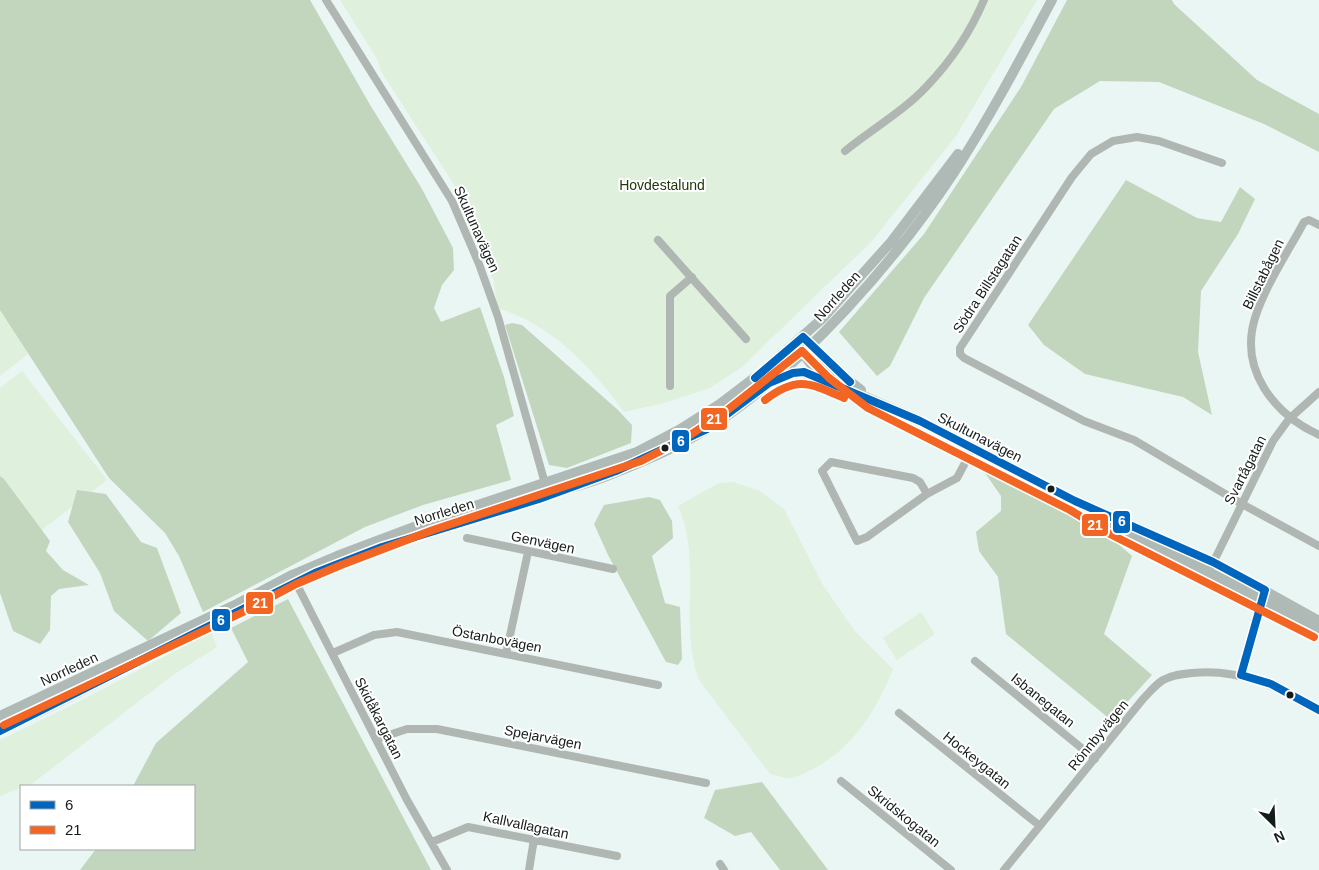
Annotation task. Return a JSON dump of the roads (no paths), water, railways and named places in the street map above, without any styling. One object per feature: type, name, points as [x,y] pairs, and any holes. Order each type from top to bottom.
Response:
[{"type":"main road","name":"Norrleden","points":[[0,716],[237,604],[412,527],[637,452],[679,430],[819,337],[860,292],[928,209],[954,173],[1052,0]]},
{"type":"main road","name":"Norrleden","points":[[0,731],[73,697],[293,579],[402,538],[618,472],[712,426],[773,379],[806,344],[891,242],[949,167],[1004,87]]},
{"type":"main road","points":[[819,337],[821,355]]},
{"type":"main road","name":"Skultunavägen","points":[[806,344],[872,399]]},
{"type":"main road","name":"Skultunavägen","points":[[806,344],[812,366],[839,385],[872,399],[1075,501],[1211,566],[1319,628]]},
{"type":"main road","points":[[773,379],[795,371],[804,372],[839,385]]},
{"type":"main road","name":"Skultunavägen","points":[[1264,595],[1319,621]]},
{"type":"street","name":"Skultunavägen","points":[[326,0],[452,201],[462,223],[495,308],[548,494]]},
{"type":"street","points":[[845,151],[927,87],[947,65],[966,37],[984,0]]},
{"type":"street","name":"Södra Billstagatan","points":[[1222,164],[1159,141],[1137,137],[1113,141],[1092,154],[1072,177],[960,348],[960,354],[964,358],[1084,422],[1134,440],[1242,504]]},
{"type":"street","name":"Billstabågen","points":[[1319,224],[1306,220],[1264,299],[1255,318],[1252,332],[1254,364],[1260,382],[1269,397],[1289,419],[1319,435]]},
{"type":"street","points":[[658,240],[746,339]]},
{"type":"street","points":[[670,386],[670,296],[692,277]]},
{"type":"street","name":"Svartågatan","points":[[1211,566],[1273,441],[1289,419],[1319,392]]},
{"type":"street","points":[[927,494],[920,482],[913,478],[831,462],[822,471],[857,541],[867,537],[927,494],[957,478],[972,448]]},
{"type":"street","points":[[1242,504],[1319,546]]},
{"type":"street","name":"Genvägen","points":[[467,538],[613,569]]},
{"type":"street","points":[[506,654],[528,552]]},
{"type":"street","name":"Skidåkargatan","points":[[293,579],[333,653],[407,800],[448,870]]},
{"type":"street","points":[[1241,676],[1264,595]]},
{"type":"street","name":"Östanbovägen","points":[[333,653],[374,635],[397,632],[658,685]]},
{"type":"street","name":"Isbanegatan","points":[[975,661],[1095,759]]},
{"type":"street","name":"Rönnbyvägen","points":[[1004,870],[1144,699],[1163,680],[1180,674],[1196,672],[1213,672],[1241,676],[1271,684],[1319,710]]},
{"type":"street","name":"Hockeygatan","points":[[899,713],[1040,826]]},
{"type":"street","name":"Spejarvägen","points":[[377,739],[407,729],[437,729],[706,782]]},
{"type":"street","name":"Skridskogatan","points":[[841,781],[951,870]]},
{"type":"street","name":"Kallvallagatan","points":[[432,842],[468,827],[617,856]]},
{"type":"street","points":[[529,870],[534,840]]},
{"type":"park label","name":"Hovdestalund","points":[[662,185]]}]
